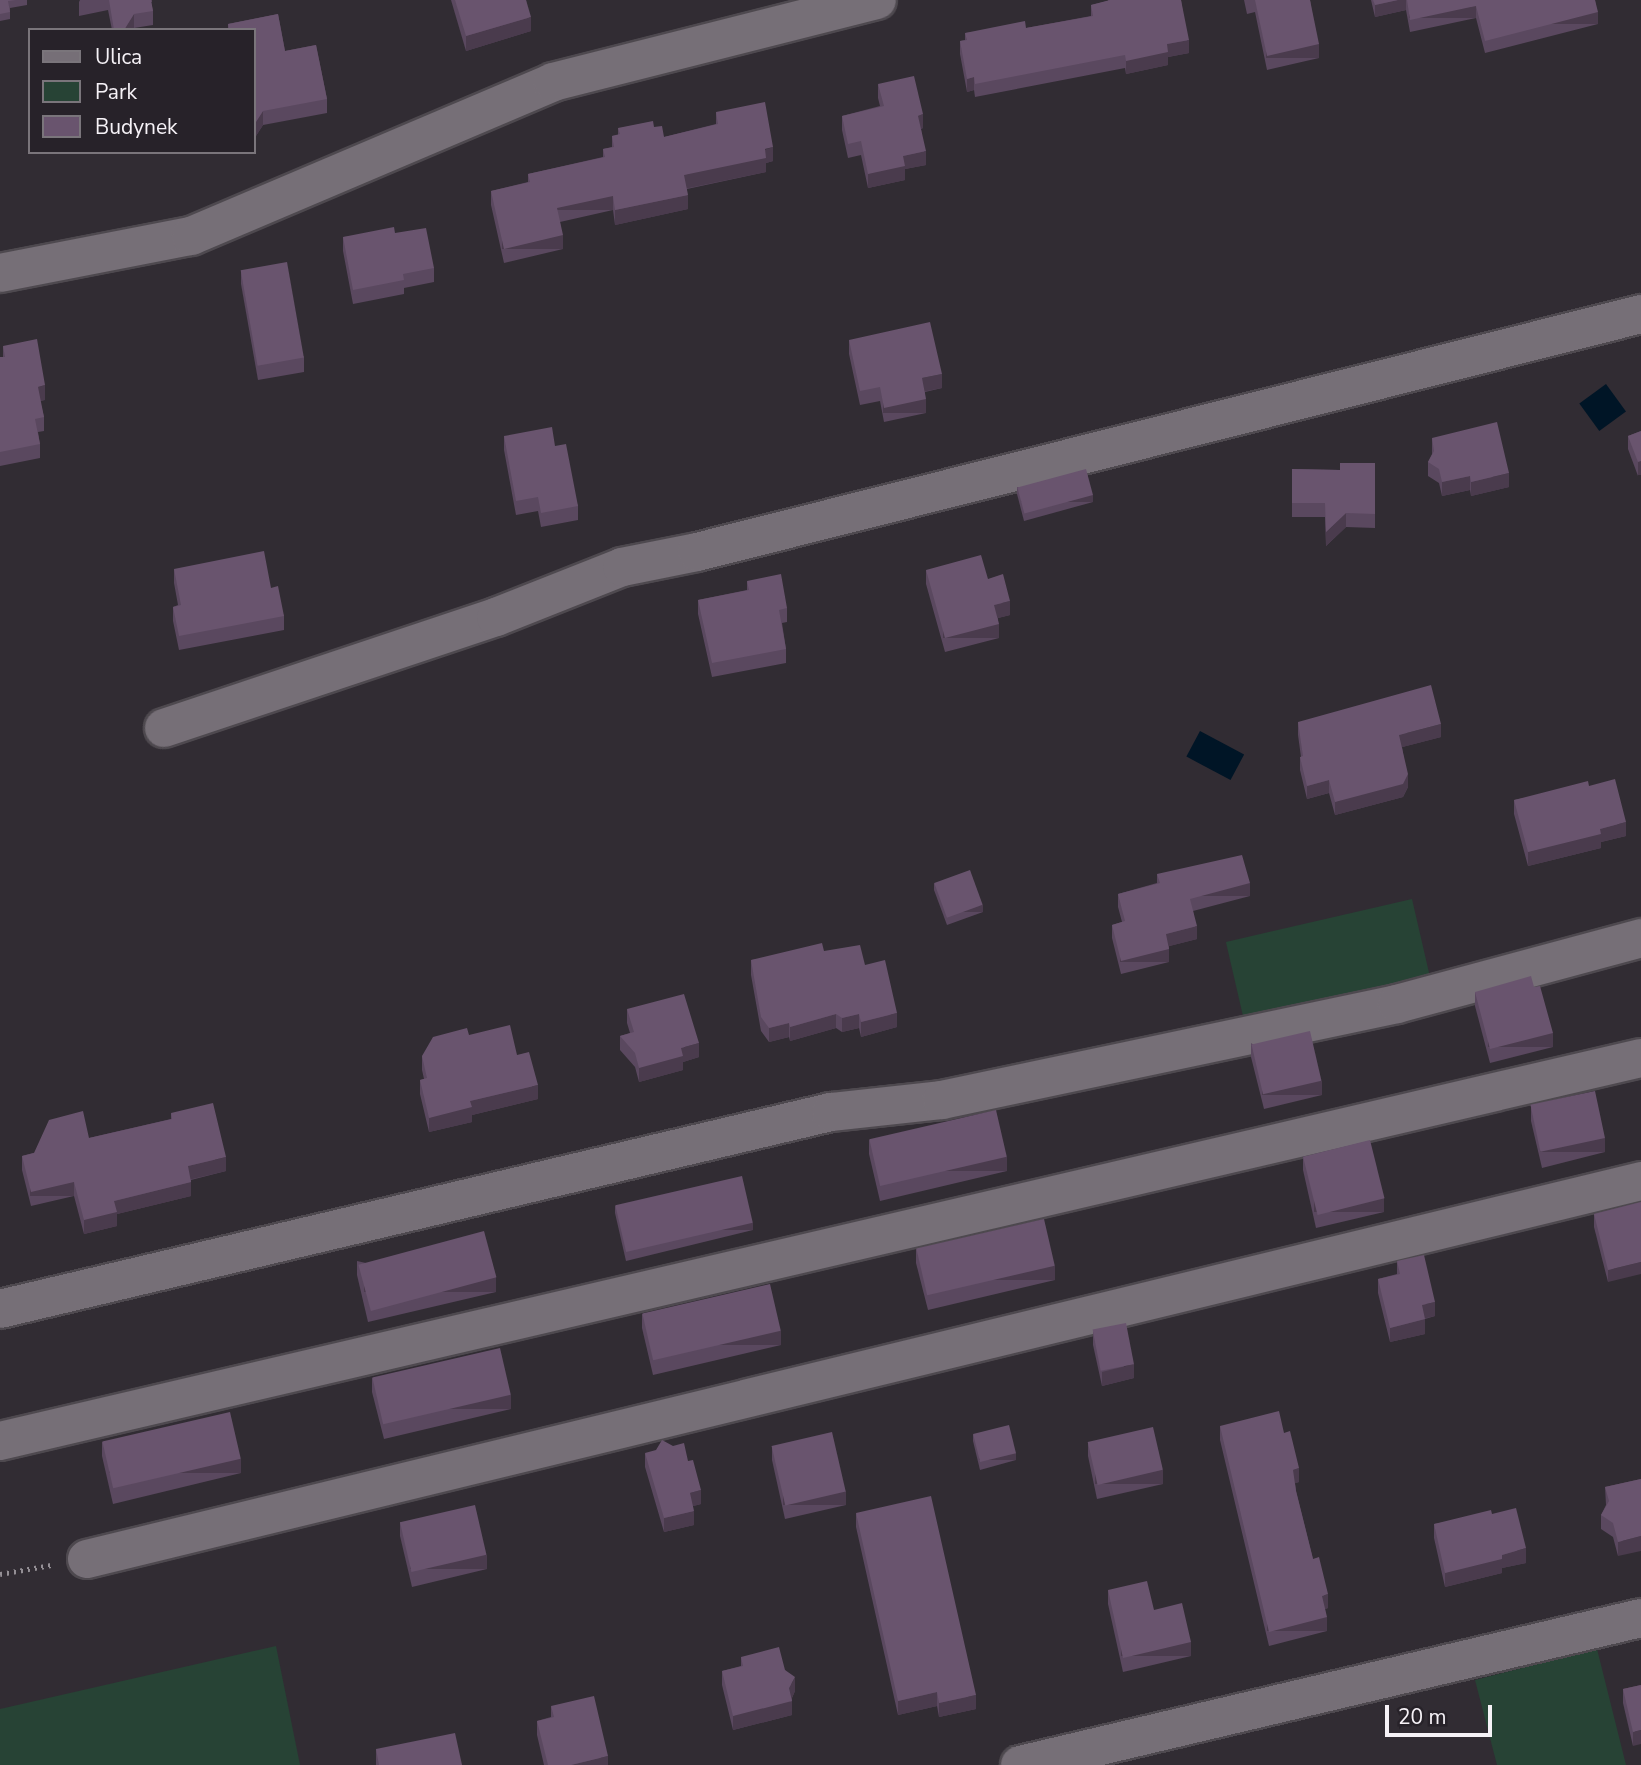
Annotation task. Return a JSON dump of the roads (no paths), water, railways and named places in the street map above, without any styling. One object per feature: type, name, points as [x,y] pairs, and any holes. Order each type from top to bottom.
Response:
[{"type":"street","points":[[0,273],[191,236],[553,82],[877,0]]},
{"type":"street","points":[[164,728],[496,617],[622,566],[709,549],[1641,314]]},
{"type":"street","points":[[0,1309],[831,1112],[942,1100],[1396,1004],[1641,938]]},
{"type":"street","points":[[0,1441],[1641,1058]]},
{"type":"street","points":[[87,1559],[1641,1181]]},
{"type":"street","points":[[1020,1765],[1641,1618]]},
{"type":"water","points":[[1606,384],[1626,412],[1599,431],[1579,403]]},
{"type":"water","points":[[1200,731],[1244,754],[1231,780],[1186,757]]}]
